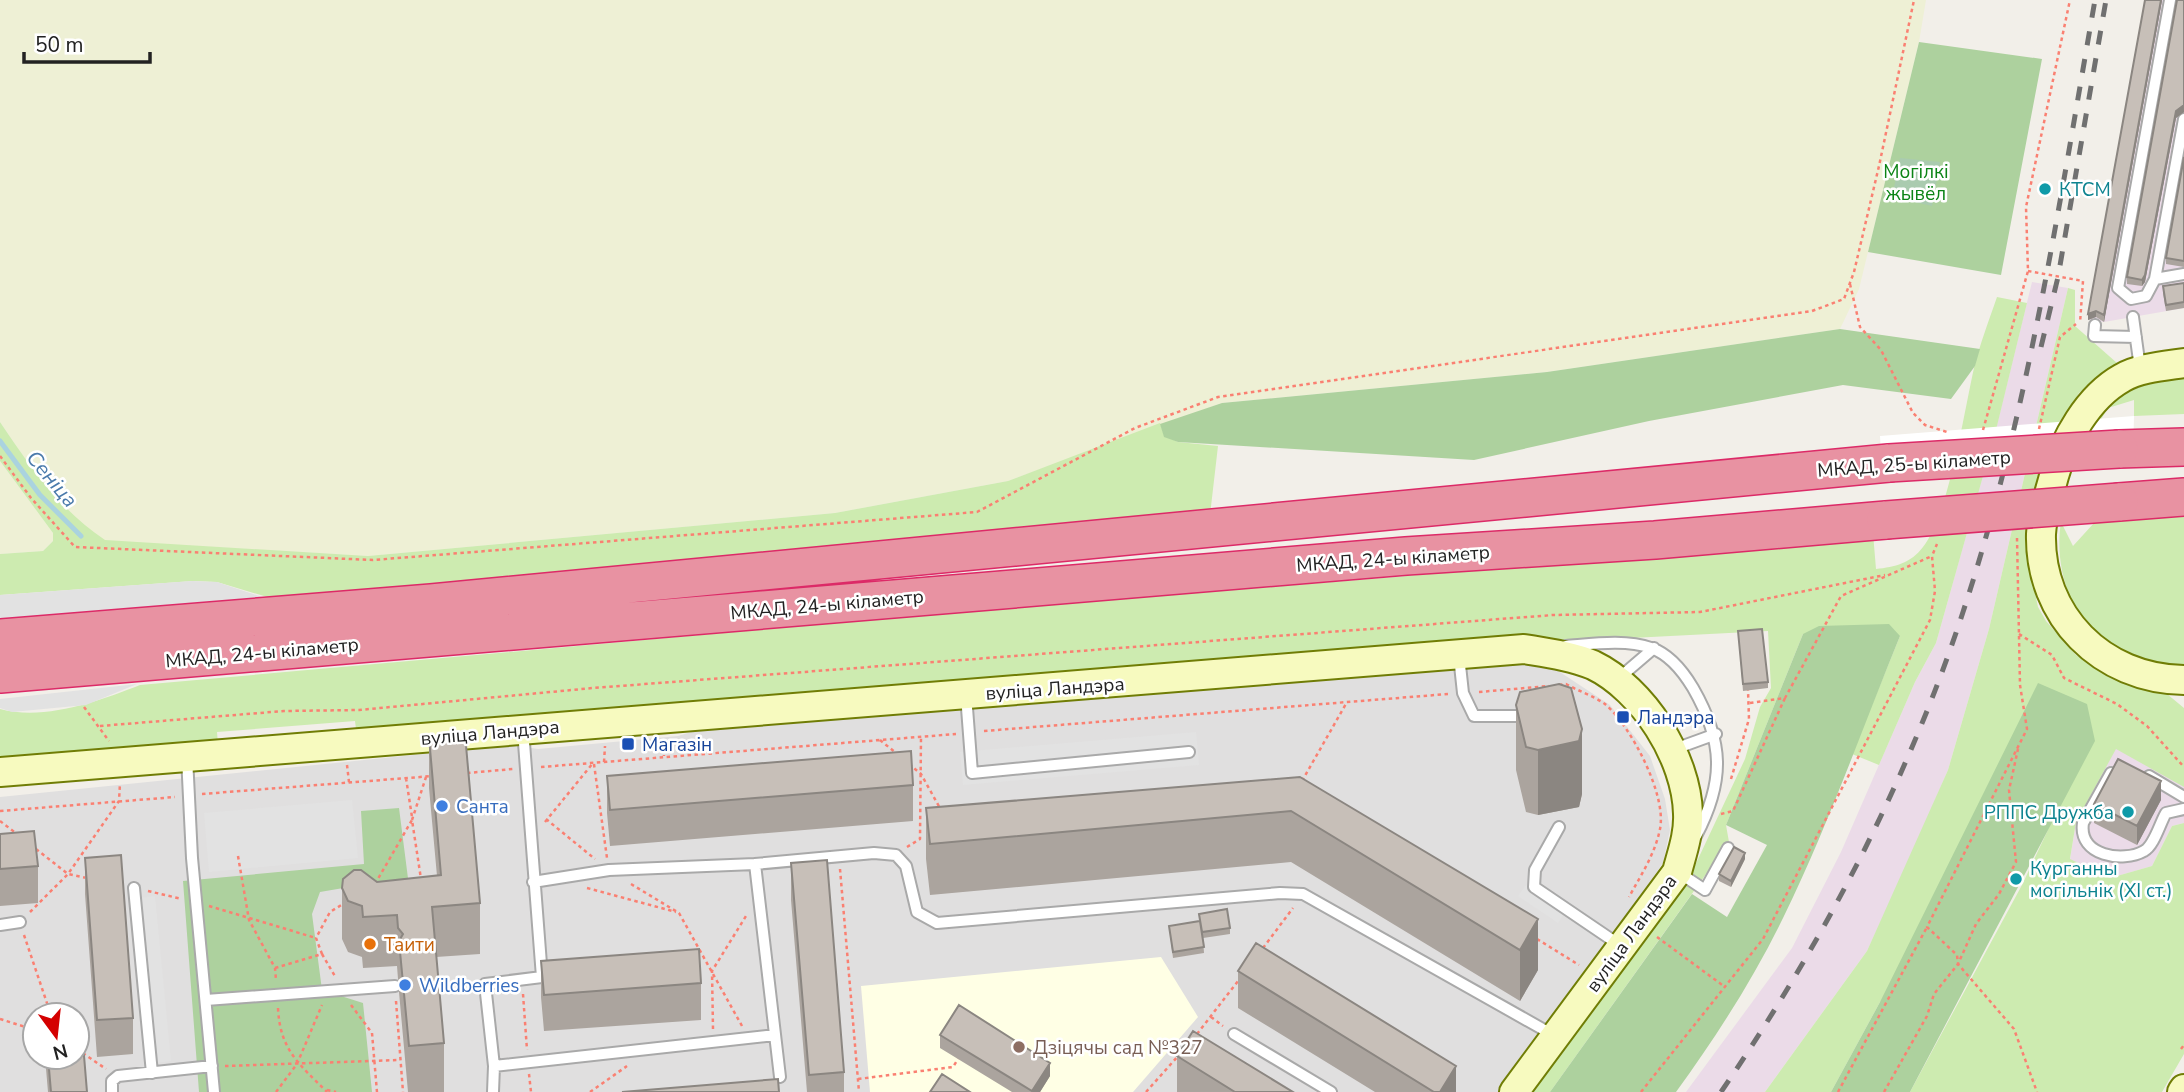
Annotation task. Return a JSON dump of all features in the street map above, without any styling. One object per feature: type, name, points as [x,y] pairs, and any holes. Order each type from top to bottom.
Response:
[{"type":"highway","name":"МКАД, 25-ы кіламетр","points":[[1645,486],[1889,463],[2184,447]]},
{"type":"highway","name":"МКАД, 24-ы кіламетр","points":[[0,638],[431,603],[1645,486]]},
{"type":"highway","name":"МКАД, 24-ы кіламетр","points":[[0,674],[1392,557],[1655,540],[2184,497]]},
{"type":"street","points":[[2184,363],[2140,371],[2108,387],[2066,442],[2057,463],[2042,519],[2045,574],[2050,594],[2066,621],[2084,643],[2132,670],[2166,680],[2184,680]]},
{"type":"street","name":"вуліца Ландэра","points":[[0,772],[1524,649],[1575,659],[1617,680],[1642,704],[1671,751],[1689,813],[1686,838],[1677,872],[1630,925],[1514,1092]]},
{"type":"lane","points":[[2170,0],[2118,288],[2132,299],[2146,296],[2155,279],[2184,119]]},
{"type":"lane","points":[[2155,279],[2184,274]]},
{"type":"lane","points":[[2133,317],[2140,371]]},
{"type":"lane","points":[[2095,326],[2094,336],[2136,337]]},
{"type":"lane","points":[[1524,649],[1635,644],[1654,648],[1679,668],[1716,734],[1717,777],[1708,813],[1677,872],[1705,890],[1728,848]]},
{"type":"lane","points":[[1617,680],[1654,648]]},
{"type":"lane","points":[[1459,656],[1463,693],[1474,716],[1540,716]]},
{"type":"lane","points":[[966,695],[972,773],[1189,752]]},
{"type":"lane","points":[[493,1092],[494,1066],[485,984],[542,977],[522,729]]},
{"type":"lane","points":[[1671,751],[1716,734]]},
{"type":"lane","points":[[187,757],[214,1092]]},
{"type":"lane","points":[[2116,764],[2083,823],[2082,832],[2090,848],[2106,855],[2141,853],[2147,849],[2166,813],[2184,809]]},
{"type":"lane","points":[[2142,772],[2184,797]]},
{"type":"lane","points":[[1559,827],[1535,870],[1534,887],[1630,925]]},
{"type":"lane","points":[[533,882],[609,870],[755,864],[874,853],[895,855],[906,866],[917,912],[937,923],[1280,893],[1303,894],[1555,1036]]},
{"type":"lane","points":[[755,864],[780,1077]]},
{"type":"lane","points":[[134,888],[152,1073]]},
{"type":"lane","points":[[0,925],[20,922]]},
{"type":"lane","points":[[206,1000],[395,986]]},
{"type":"lane","points":[[1234,1034],[1331,1092]]},
{"type":"lane","points":[[494,1066],[775,1035]]},
{"type":"lane","points":[[112,1092],[113,1081],[118,1076],[212,1066]]},
{"type":"path","points":[[0,456],[31,498],[75,547],[373,560],[977,512],[1135,428],[1219,397],[1812,312],[1844,299],[1879,166],[1914,0]]},
{"type":"path","points":[[1981,436],[2028,271],[2026,207],[2070,0]]},
{"type":"path","points":[[2028,271],[2083,281],[2080,326],[2095,326]]},
{"type":"path","points":[[1850,284],[1860,327],[1881,350],[1913,413],[1925,425],[1954,434]]},
{"type":"path","points":[[2036,439],[2060,337],[2076,324]]},
{"type":"path","points":[[1838,1092],[1927,927],[2027,729],[2020,685],[2018,532]]},
{"type":"path","points":[[1641,1092],[1763,939],[1930,620],[1934,591],[1933,556],[1938,543]]},
{"type":"path","points":[[1720,807],[1718,815],[1733,811],[1785,698],[1841,596],[1933,556]]},
{"type":"path","points":[[100,726],[284,711],[359,710],[635,685],[1553,615],[1700,612],[1885,575]]},
{"type":"path","points":[[2018,634],[2052,655],[2064,678],[2117,704],[2147,726],[2184,767]]},
{"type":"path","points":[[463,773],[1566,684],[1605,704],[1636,744],[1659,801],[1661,826],[1630,925],[1724,987]]},
{"type":"path","points":[[1727,790],[1739,758],[1751,703],[1748,690]]},
{"type":"path","points":[[1751,703],[1785,698]]},
{"type":"path","points":[[1297,791],[1347,702]]},
{"type":"path","points":[[46,1001],[20,922],[68,874],[119,801],[120,762],[100,726],[84,707]]},
{"type":"path","points":[[895,855],[920,839],[921,737]]},
{"type":"path","points":[[880,740],[921,774],[942,813]]},
{"type":"path","points":[[651,742],[663,741],[664,757]]},
{"type":"path","points":[[604,762],[603,746],[615,745]]},
{"type":"path","points":[[1884,1092],[1927,1016],[1934,994],[1958,964],[1976,924],[1999,894],[2016,862],[2009,790],[2018,747]]},
{"type":"path","points":[[542,831],[546,818],[593,763]]},
{"type":"path","points":[[593,763],[609,870]]},
{"type":"path","points":[[0,811],[438,775],[439,781]]},
{"type":"path","points":[[374,885],[412,820],[426,776]]},
{"type":"path","points":[[406,778],[421,881]]},
{"type":"path","points":[[546,818],[609,870],[679,913],[749,1038]]},
{"type":"path","points":[[0,821],[19,836]]},
{"type":"path","points":[[29,844],[68,874],[94,879]]},
{"type":"path","points":[[238,856],[248,920],[275,968],[279,1030],[297,1064],[325,1090],[336,1092]]},
{"type":"path","points":[[839,858],[859,1092]]},
{"type":"path","points":[[553,879],[679,913]]},
{"type":"path","points":[[134,888],[197,902],[248,920],[316,938]]},
{"type":"path","points":[[1261,950],[1303,894]]},
{"type":"path","points":[[701,1032],[714,1028],[712,971],[758,896]]},
{"type":"path","points":[[276,1092],[297,1064],[333,989],[334,973],[316,938],[330,912],[342,904],[352,905]]},
{"type":"path","points":[[1927,927],[1957,955],[1958,964],[2014,1029],[2037,1092]]},
{"type":"path","points":[[1534,938],[1582,967]]},
{"type":"path","points":[[275,968],[322,954]]},
{"type":"path","points":[[334,973],[333,989],[372,1032],[377,1092]]},
{"type":"path","points":[[1195,1036],[1245,973]]},
{"type":"path","points":[[522,980],[531,1092]]},
{"type":"path","points":[[395,986],[403,1092]]},
{"type":"path","points":[[0,1019],[21,1026]]},
{"type":"path","points":[[1146,1092],[1187,1045]]},
{"type":"path","points":[[2181,1049],[2184,1045]]},
{"type":"path","points":[[590,1092],[653,1048]]},
{"type":"path","points":[[91,1058],[118,1076]]},
{"type":"path","points":[[212,1066],[400,1059]]},
{"type":"path","points":[[858,1079],[953,1067],[958,1059]]},
{"type":"shaded area","points":[[0,0],[1926,0],[1919,42],[1859,289],[1840,329],[1547,372],[1222,403],[1008,481],[835,513],[368,556],[105,541],[77,521],[42,484],[0,422]]},
{"type":"shaded area","points":[[2146,0],[2184,0],[2184,308],[2104,322],[2088,320]]},
{"type":"shaded area","points":[[2032,282],[2068,288],[1989,629],[1948,770],[1867,951],[1765,1092],[1686,1092],[1792,948],[1841,852],[1915,682],[1936,643],[1996,429]]},
{"type":"shaded area","points":[[0,461],[53,533],[53,541],[43,551],[0,554]]},
{"type":"shaded area","points":[[192,581],[217,582],[262,597],[0,619],[0,595]]},
{"type":"shaded area","points":[[1534,655],[1610,705],[1650,756],[1665,799],[1670,830],[1663,863],[1502,1092],[0,1092],[0,797],[512,745],[538,749],[678,736],[721,723]]},
{"type":"shaded area","points":[[137,684],[86,705],[12,712],[0,708],[0,699]]},
{"type":"shaded area","points":[[1196,732],[1199,765],[963,785],[960,752]]},
{"type":"shaded area","points":[[2116,748],[2184,786],[2184,823],[2172,826],[2152,866],[2110,878],[2070,860],[2076,822]]},
{"type":"shaded area","points":[[352,800],[358,858],[209,872],[204,813]]},
{"type":"shaded area","points":[[1526,885],[1565,912],[1558,923],[1518,896]]},
{"type":"shaded area","points":[[155,896],[171,1061],[154,1063],[139,898]]},
{"type":"shaded area","name":"Дзіцячы сад №327","points":[[1161,957],[1198,1017],[1133,1092],[870,1092],[861,986]]},
{"type":"green space","points":[[1919,42],[2042,59],[2001,275],[1868,252]]},
{"type":"green space","name":"Могілкі жывёл","points":[[1900,158],[1940,162],[1932,206],[1892,197]]},
{"type":"green space","points":[[2068,288],[2075,290],[2075,326],[2117,363],[2079,393],[2069,410],[2032,536],[2029,565],[2038,607],[2046,621],[2076,655],[2097,668],[2161,689],[2184,708],[2184,787],[2116,749],[2076,822],[2070,859],[2110,878],[2152,866],[2172,826],[2184,823],[2184,1054],[2162,1092],[1910,1092],[2022,885],[2055,815],[1880,1002],[1831,1092],[1765,1092],[1867,951],[1948,770],[1989,629]]},
{"type":"green space","points":[[1997,297],[2027,303],[1996,430],[1936,643],[1915,682],[1879,765],[1852,754],[1900,636],[1803,634],[1726,825],[1729,842],[1550,1092],[1526,1092],[1691,874],[1745,759],[1760,707],[1771,688],[1768,631],[1534,643],[356,729],[355,721],[217,732],[218,744],[0,762],[0,709],[35,713],[72,708],[140,685],[1014,607],[1396,577],[1873,533],[1876,569],[1890,567],[1908,560],[1923,547],[1941,511],[1974,368]]},
{"type":"green space","points":[[1840,329],[1980,349],[1975,366],[1951,399],[1843,385],[1649,421],[1474,460],[1178,442],[1164,437],[1160,424],[1222,403],[1547,372]]},
{"type":"green space","points":[[2184,374],[2184,414],[2134,416],[2134,400],[2108,408],[2097,426],[2091,423],[2108,399],[2144,383]]},
{"type":"green space","points":[[0,422],[60,501],[105,540],[368,556],[835,513],[1008,481],[1160,423],[1164,435],[1178,442],[1218,446],[1210,515],[297,606],[217,582],[193,581],[0,595],[0,554],[43,551],[53,541],[53,533],[0,461]]},
{"type":"green space","points":[[2184,509],[2184,667],[2124,652],[2094,632],[2083,620],[2067,589],[2062,573],[2059,539],[2061,522],[2073,546],[2094,523],[2133,512]]},
{"type":"green space","points":[[1889,624],[1900,636],[1800,882],[1747,984],[1676,1092],[1550,1092],[1692,894],[1727,917],[1767,845],[1726,825],[1803,634],[1819,626]]},
{"type":"green space","points":[[2038,683],[2087,704],[2095,741],[1910,1092],[1831,1092],[1880,1002]]},
{"type":"green space","points":[[399,808],[410,894],[355,886],[320,892],[312,914],[322,990],[363,1003],[372,1092],[199,1092],[183,881],[364,864],[361,811]]},
{"type":"pier","points":[[2134,416],[2133,457],[1882,472],[1880,436]]},
{"type":"building","points":[[2145,0],[2161,0],[2104,315],[2096,311],[2088,314]]},
{"type":"building","points":[[2177,0],[2184,0],[2184,105],[2176,111],[2142,280],[2127,277]]},
{"type":"building","points":[[2184,157],[2184,261],[2166,258]]},
{"type":"building","points":[[2184,283],[2184,302],[2166,305],[2163,286]]},
{"type":"building","points":[[1762,629],[1768,682],[1743,684],[1738,631]]},
{"type":"building","points":[[1559,684],[1571,688],[1582,729],[1579,741],[1538,750],[1526,747],[1516,705],[1520,692]]},
{"type":"building","points":[[465,734],[480,903],[432,907],[444,1043],[409,1046],[399,941],[403,934],[398,928],[397,915],[363,917],[362,906],[348,901],[342,888],[343,879],[354,870],[361,870],[377,882],[441,875],[429,737]]},
{"type":"building","points":[[911,751],[913,785],[610,810],[607,776]]},
{"type":"building","points":[[2118,759],[2161,781],[2137,826],[2094,804]]},
{"type":"building","points":[[1300,777],[1538,919],[1520,950],[1291,811],[930,844],[926,808]]},
{"type":"building","points":[[34,831],[38,866],[0,869],[0,834]]},
{"type":"building","points":[[1734,847],[1745,853],[1731,881],[1719,874]]},
{"type":"building","points":[[121,855],[133,1018],[97,1020],[85,858]]},
{"type":"building","points":[[827,860],[844,1072],[809,1075],[791,863]]},
{"type":"building","points":[[1227,909],[1230,928],[1202,932],[1199,914]]},
{"type":"building","points":[[1200,921],[1204,947],[1173,952],[1169,926]]},
{"type":"building","points":[[1256,943],[1456,1066],[1440,1092],[1434,1092],[1238,971]]},
{"type":"building","points":[[699,949],[701,983],[544,995],[541,961]]},
{"type":"building","points":[[959,1005],[1050,1063],[1032,1091],[940,1035]]},
{"type":"building","points":[[1193,1031],[1293,1092],[1235,1092],[1177,1056]]},
{"type":"building","points":[[49,1071],[85,1071],[87,1092],[51,1092]]},
{"type":"building","points":[[942,1074],[970,1092],[930,1092]]},
{"type":"building","points":[[778,1079],[779,1092],[622,1092]]},
{"type":"waterway","name":"Сеніца","points":[[0,441],[40,495],[81,536]]},
{"type":"railway","points":[[1721,1092],[1794,979],[1859,861],[1916,738],[1963,612],[1986,537],[2024,385],[2055,232],[2095,0]]},
{"type":"railway","points":[[2041,347],[2058,277],[2106,0]]},
{"type":"place","name":"КТСМ","points":[[2045,189]]},
{"type":"place","name":"Ландэра","points":[[1623,717]]},
{"type":"place","name":"Магазін","points":[[628,744]]},
{"type":"place","name":"Санта","points":[[442,806]]},
{"type":"place","name":"РППС Дружба","points":[[2128,812]]},
{"type":"place","name":"Курганны могільнік (XI ст.)","points":[[2016,879]]},
{"type":"place","name":"Таити","points":[[370,944]]},
{"type":"place","name":"Wildberries","points":[[405,985]]},
{"type":"place","name":"Дзіцячы сад №327","points":[[1019,1047]]}]
